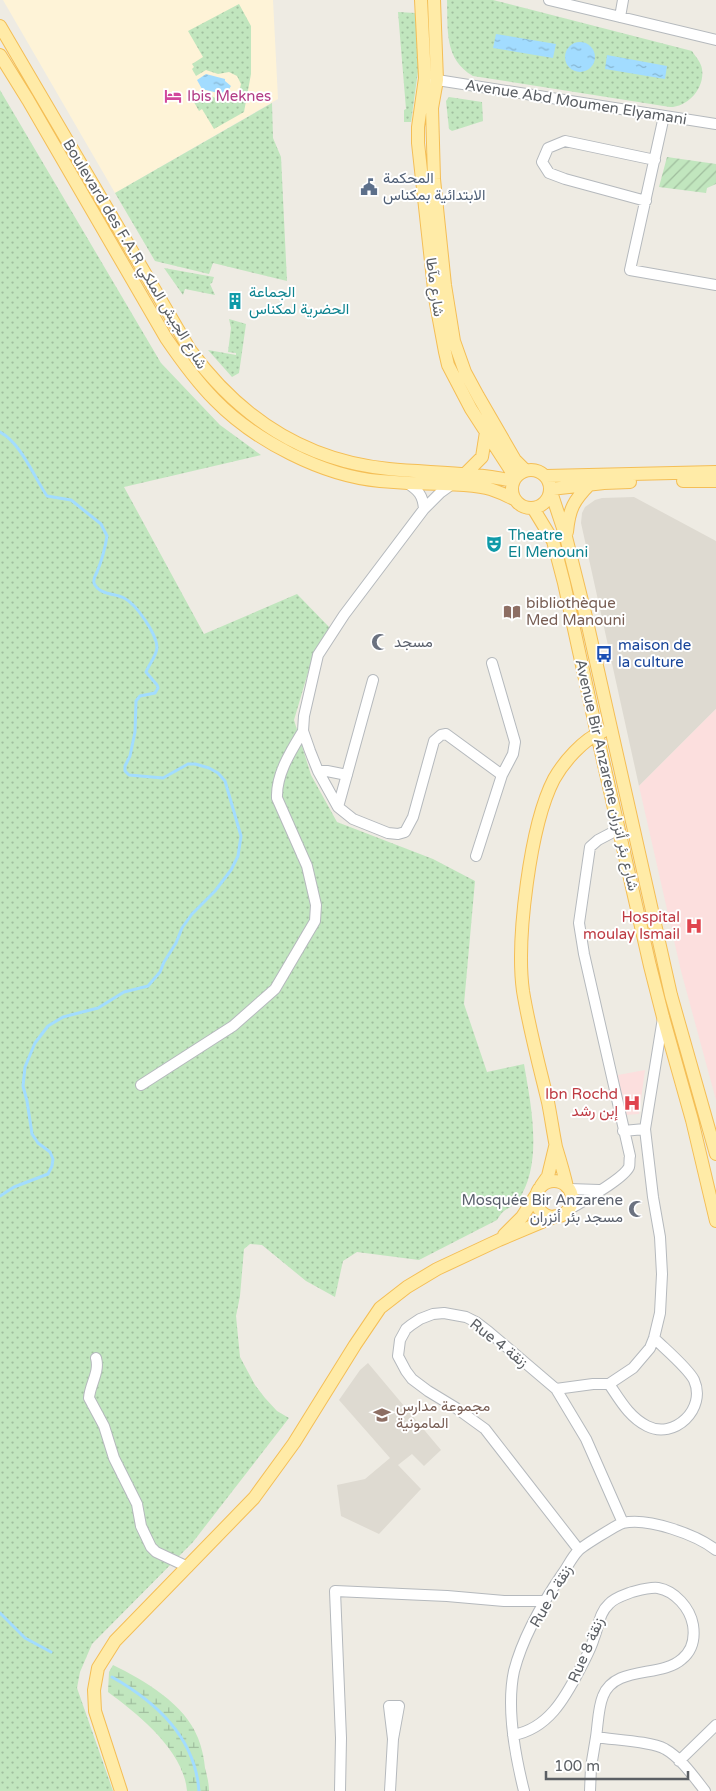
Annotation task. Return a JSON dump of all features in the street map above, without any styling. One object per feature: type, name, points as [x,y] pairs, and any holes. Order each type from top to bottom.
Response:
[{"type":"main road","points":[[421,0],[431,79]]},
{"type":"main road","points":[[434,0],[431,79],[434,179],[445,285],[454,341],[465,372],[511,454],[518,476]]},
{"type":"main road","name":"Boulevard des F.A.R شارع الجيش الملكي","points":[[0,26],[190,350],[204,369],[240,406],[279,433],[302,446],[356,464],[387,469],[518,476]]},
{"type":"main road","name":"Boulevard des F.A.R شارع الجيش الملكي","points":[[0,55],[166,338],[185,365],[211,396],[234,416],[277,446],[304,460],[352,476],[377,481],[487,488],[514,499]]},
{"type":"main road","name":"شارع مآطا","points":[[431,79],[418,127],[418,144],[437,307],[448,365],[471,409],[518,476]]},
{"type":"main road","points":[[465,474],[482,457],[486,432]]},
{"type":"main road","points":[[536,470],[546,476],[549,480],[551,491],[545,503],[533,508],[522,506],[514,499],[512,487],[518,476],[536,470]]},
{"type":"main road","points":[[546,476],[716,472]]},
{"type":"main road","points":[[551,491],[590,484],[670,480],[716,481]]},
{"type":"main road","points":[[566,537],[570,509],[590,484]]},
{"type":"main road","name":"Avenue Bir Anzarene شارع بئر أنزران","points":[[551,491],[566,537],[586,617],[672,995],[716,1154]]},
{"type":"main road","name":"Avenue Bir Anzarene شارع بئر أنزران","points":[[533,508],[553,541],[564,583],[663,1018],[692,1120],[716,1221]]},
{"type":"main road","points":[[120,1791],[95,1711],[94,1690],[95,1676],[101,1661],[114,1640],[243,1510],[273,1473],[380,1308],[420,1279],[498,1240],[561,1214],[569,1208],[572,1199],[556,1145],[553,1122],[523,990],[521,951],[525,902],[536,834],[545,802],[554,780],[566,761],[597,734],[611,729]]},
{"type":"main road","points":[[498,1240],[522,1217],[548,1176],[556,1145]]},
{"type":"main road","points":[[561,1214],[546,1214],[542,1211],[537,1202],[540,1189],[552,1181],[563,1183],[568,1188]]},
{"type":"street","points":[[549,0],[716,40]]},
{"type":"street","points":[[620,16],[623,0]]},
{"type":"street","name":"Avenue Abd Moumen Elyamani","points":[[431,79],[716,124]]},
{"type":"street","points":[[664,116],[630,270],[716,285]]},
{"type":"street","points":[[646,201],[565,180],[549,173],[542,162],[548,148],[565,141],[655,160]]},
{"type":"street","points":[[406,483],[418,490],[424,509]]},
{"type":"street","points":[[142,1085],[233,1026],[275,989],[315,921],[316,905],[307,866],[277,798],[276,787],[292,749],[303,731],[307,699],[318,655],[344,615],[424,509],[451,485]]},
{"type":"street","points":[[476,856],[502,775],[513,754],[515,742],[492,663]]},
{"type":"street","points":[[338,806],[373,680]]},
{"type":"street","points":[[303,731],[318,772],[338,806],[353,819],[388,833],[398,834],[405,832],[413,817],[434,742],[441,734],[446,734],[502,775]]},
{"type":"street","points":[[318,772],[327,771],[347,775]]},
{"type":"street","points":[[561,1214],[613,1184],[623,1176],[629,1167],[630,1156],[584,954],[579,923],[590,847],[598,840],[619,829]]},
{"type":"street","points":[[556,1389],[593,1384],[609,1384],[633,1368],[650,1348],[654,1338],[660,1313],[662,1274],[660,1237],[645,1129],[663,1018]]},
{"type":"street","points":[[623,1131],[645,1129]]},
{"type":"street","points":[[568,1188],[600,1190]]},
{"type":"street","name":"Rue 4 زنقة","points":[[578,1550],[485,1429],[412,1379],[401,1364],[398,1356],[400,1340],[406,1329],[427,1316],[444,1313],[466,1317],[490,1332],[556,1389],[586,1439],[623,1523]]},
{"type":"street","points":[[609,1384],[629,1413],[648,1427],[664,1429],[680,1424],[687,1419],[696,1404],[694,1381],[689,1373],[654,1338]]},
{"type":"street","points":[[96,1358],[96,1371],[89,1398],[104,1426],[114,1458],[137,1504],[141,1526],[151,1547],[156,1552],[188,1567]]},
{"type":"street","points":[[623,1523],[660,1525],[683,1532],[716,1550]]},
{"type":"street","name":"Rue 2 زنقة","points":[[524,1791],[513,1735],[511,1693],[514,1671],[521,1650],[544,1601],[578,1550],[623,1523]]},
{"type":"street","name":"Rue 8 زنقة","points":[[513,1735],[525,1733],[538,1726],[559,1706],[594,1640],[602,1611],[610,1602],[625,1594],[641,1590],[658,1588],[672,1593],[681,1601],[693,1622],[693,1644],[690,1650],[677,1664],[623,1677],[610,1685],[603,1697],[596,1737]]},
{"type":"street","points":[[340,1791],[341,1752],[335,1591],[447,1596],[504,1601],[544,1601]]},
{"type":"street","points":[[680,1761],[716,1724]]},
{"type":"street","points":[[590,1791],[591,1767],[596,1737],[654,1745],[663,1748],[680,1761],[705,1791]]},
{"type":"street","points":[[390,1791],[393,1739]]},
{"type":"shaded area","points":[[3,0],[273,0],[278,99],[115,193]]},
{"type":"shaded area","points":[[634,497],[716,541],[716,709],[639,786],[581,523],[585,507],[595,500]]},
{"type":"shaded area","name":"Hospital moulay Ismail","points":[[716,709],[716,1100],[681,971],[639,786]]},
{"type":"shaded area","name":"Ibn Rochd إبن رشد","points":[[645,1070],[639,1114],[625,1115],[618,1075]]},
{"type":"shaded area","points":[[368,1363],[441,1450],[424,1466],[412,1454],[398,1465],[421,1489],[379,1534],[341,1516],[337,1485],[365,1479],[390,1458],[339,1400],[360,1370]]},
{"type":"green space","points":[[447,0],[493,0],[692,51],[701,66],[701,83],[689,100],[683,104],[670,107],[473,76],[457,61],[452,52],[448,33]]},
{"type":"green space","points":[[239,4],[251,26],[251,74],[244,112],[214,129],[202,109],[199,111],[190,95],[194,92],[209,95],[225,102],[231,102],[238,97],[241,84],[237,76],[229,72],[218,74],[206,70],[196,76],[192,69],[194,67],[192,64],[203,57],[188,31]]},
{"type":"green space","points":[[398,12],[415,13],[419,64],[411,122],[404,122],[404,110],[406,109]]},
{"type":"green space","points":[[0,90],[161,363],[220,425],[261,455],[124,487],[204,634],[297,594],[330,628],[312,659],[294,720],[311,775],[337,822],[433,859],[475,881],[464,1004],[487,1072],[524,1064],[532,1116],[533,1153],[530,1171],[525,1187],[517,1202],[503,1212],[497,1220],[419,1260],[357,1252],[343,1261],[335,1297],[306,1281],[262,1245],[250,1244],[244,1249],[240,1296],[236,1316],[240,1357],[255,1385],[265,1398],[277,1411],[289,1418],[193,1542],[92,1644],[80,1672],[77,1688],[113,1791],[0,1791]]},
{"type":"green space","points":[[449,97],[482,102],[483,121],[452,131],[449,129],[446,101]]},
{"type":"green space","points":[[272,103],[273,138],[281,157],[287,281],[213,263],[209,274],[155,261],[115,193]]},
{"type":"green space","points":[[667,157],[716,164],[716,184],[707,188],[706,193],[659,187]]},
{"type":"green space","points":[[164,268],[214,277],[210,284],[215,295],[185,289],[183,295]]},
{"type":"green space","points":[[229,319],[246,324],[239,373],[232,377],[208,350],[236,355],[236,353],[228,352],[231,328]]},
{"type":"green space","points":[[113,1665],[138,1678],[162,1694],[184,1714],[199,1742],[209,1791],[187,1791],[184,1776],[169,1748],[145,1722],[108,1692],[109,1672]]},
{"type":"water","points":[[496,34],[556,44],[553,58],[493,48]]},
{"type":"water","points":[[580,42],[591,46],[595,57],[591,68],[580,72],[569,68],[565,57],[569,46]]},
{"type":"water","points":[[607,55],[667,66],[665,79],[605,69]]},
{"type":"water","points":[[206,74],[225,79],[231,86],[228,91],[222,94],[202,89],[197,80]]},
{"type":"waterway","points":[[0,432],[8,437],[21,452],[47,496],[71,500],[101,524],[107,536],[94,583],[99,590],[120,596],[129,601],[145,620],[154,635],[157,648],[146,672],[158,688],[155,693],[140,696],[136,701],[135,732],[125,771],[129,775],[163,778],[188,764],[195,764],[218,773],[225,781],[241,836],[238,856],[231,870],[215,891],[192,914],[182,928],[160,972],[148,986],[124,992],[98,1008],[63,1017],[48,1026],[35,1043],[25,1067],[23,1086],[32,1134],[38,1143],[50,1152],[53,1159],[52,1166],[48,1174],[14,1187],[0,1196]]},
{"type":"waterway","points":[[0,1613],[25,1638],[51,1652]]},
{"type":"waterway","points":[[112,1677],[144,1698],[170,1723],[190,1754],[196,1772],[199,1791]]},
{"type":"place","name":"Ibis Meknes","points":[[173,96]]},
{"type":"place","name":"المحكمة الابتدائية بمكناس","points":[[369,187]]},
{"type":"place","name":"الجماعة الحضرية لمكناس","points":[[235,301]]},
{"type":"place","name":"Theatre El Menouni","points":[[494,544]]},
{"type":"place","name":"bibliothèque Med Manouni","points":[[512,612]]},
{"type":"place","name":"مسجد","points":[[380,642]]},
{"type":"place","name":"maison de la culture","points":[[604,654]]},
{"type":"place","name":"Hospital moulay Ismail","points":[[694,926]]},
{"type":"place","name":"Ibn Rochd إبن رشد","points":[[632,1103]]},
{"type":"place","name":"Mosquée Bir Anzarene مسجد بئر أنزران","points":[[637,1209]]},
{"type":"place","name":"مجموعة مدارس المامونية","points":[[382,1415]]}]
